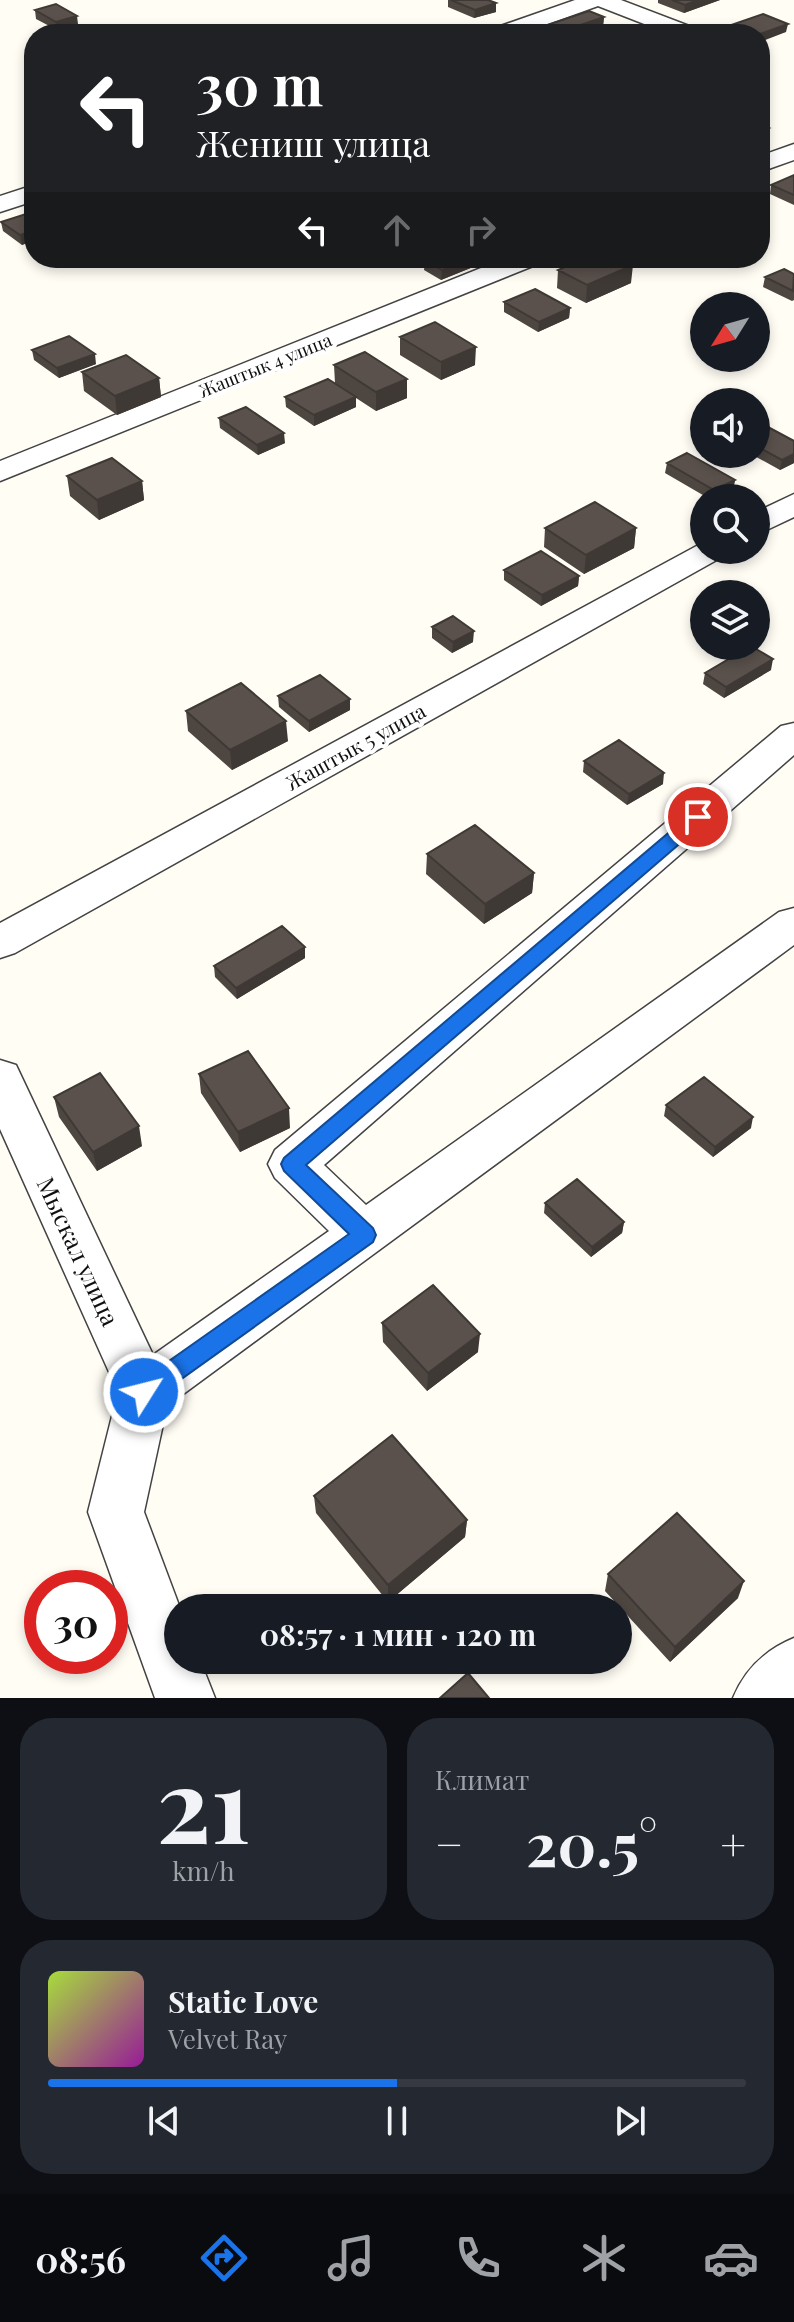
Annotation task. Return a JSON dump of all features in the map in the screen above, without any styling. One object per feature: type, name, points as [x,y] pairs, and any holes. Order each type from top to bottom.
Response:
[{"type":"street","points":[[528,24],[595,0]]},
{"type":"street","points":[[602,0],[663,24]]},
{"type":"street","points":[[770,161],[794,151]]},
{"type":"street","points":[[0,204],[24,196]]},
{"type":"street","name":"Жаштык 4 улица","points":[[0,472],[504,268]]},
{"type":"street","points":[[770,517],[794,504]]},
{"type":"street","name":"Жаштык 5 улица","points":[[0,942],[690,561]]},
{"type":"street","points":[[365,1235],[292,1164],[794,735]]},
{"type":"street","points":[[185,1698],[116,1512],[144,1392],[794,923]]},
{"type":"street","name":"Мыскал улица","points":[[0,1078],[144,1392]]},
{"type":"street","points":[[763,1698],[794,1667]]},
{"type":"building","points":[[451,0],[488,0],[496,3],[475,10]]},
{"type":"building","points":[[672,0],[698,0],[685,5]]},
{"type":"building","points":[[56,4],[77,16],[56,22],[35,10]]},
{"type":"building","points":[[589,11],[604,17],[584,24],[550,24]]},
{"type":"building","points":[[763,14],[788,24],[770,30],[770,24],[734,24]]},
{"type":"building","points":[[794,175],[794,195],[771,185]]},
{"type":"building","points":[[24,215],[24,234],[20,235],[1,222]]},
{"type":"building","points":[[563,268],[626,268],[587,285],[558,270]]},
{"type":"building","points":[[784,269],[794,274],[793,291],[765,277]]},
{"type":"building","points":[[535,289],[570,308],[539,322],[504,302]]},
{"type":"building","points":[[435,322],[476,347],[441,362],[400,337]]},
{"type":"building","points":[[69,336],[95,354],[57,368],[32,350]]},
{"type":"building","points":[[365,352],[407,379],[376,392],[334,365]]},
{"type":"building","points":[[126,355],[159,378],[115,396],[82,372]]},
{"type":"building","points":[[328,379],[356,397],[314,415],[285,397]]},
{"type":"building","points":[[246,407],[284,433],[257,445],[219,418]]},
{"type":"building","points":[[770,428],[794,441],[794,454],[782,460],[770,454]]},
{"type":"building","points":[[687,453],[690,455],[690,468],[714,468],[735,480],[727,484],[704,484],[667,463]]},
{"type":"building","points":[[112,458],[142,481],[97,500],[67,476]]},
{"type":"building","points":[[595,502],[636,528],[586,555],[545,528]]},
{"type":"building","points":[[541,551],[579,576],[542,595],[504,570]]},
{"type":"building","points":[[453,616],[474,631],[453,642],[432,627]]},
{"type":"building","points":[[773,659],[726,687],[705,673],[727,660]]},
{"type":"building","points":[[320,675],[350,699],[309,721],[278,696]]},
{"type":"building","points":[[241,683],[286,721],[230,750],[186,711]]},
{"type":"building","points":[[619,740],[664,773],[629,794],[584,761]]},
{"type":"building","points":[[475,825],[534,873],[485,904],[427,854]]},
{"type":"building","points":[[282,926],[305,947],[236,988],[214,966]]},
{"type":"building","points":[[248,1051],[289,1108],[238,1132],[199,1074]]},
{"type":"building","points":[[100,1073],[139,1126],[93,1152],[54,1097]]},
{"type":"building","points":[[704,1077],[753,1117],[715,1147],[666,1105]]},
{"type":"building","points":[[577,1179],[624,1222],[592,1247],[545,1203]]},
{"type":"building","points":[[433,1285],[480,1334],[428,1373],[382,1323]]},
{"type":"building","points":[[392,1435],[467,1520],[388,1585],[314,1496]]},
{"type":"building","points":[[677,1513],[744,1581],[675,1647],[632,1600],[632,1594],[626,1594],[608,1574]]},
{"type":"building","points":[[469,1674],[489,1698],[440,1698]]},
{"type":"route","points":[[144,1392],[365,1235],[292,1164],[698,817]]}]
